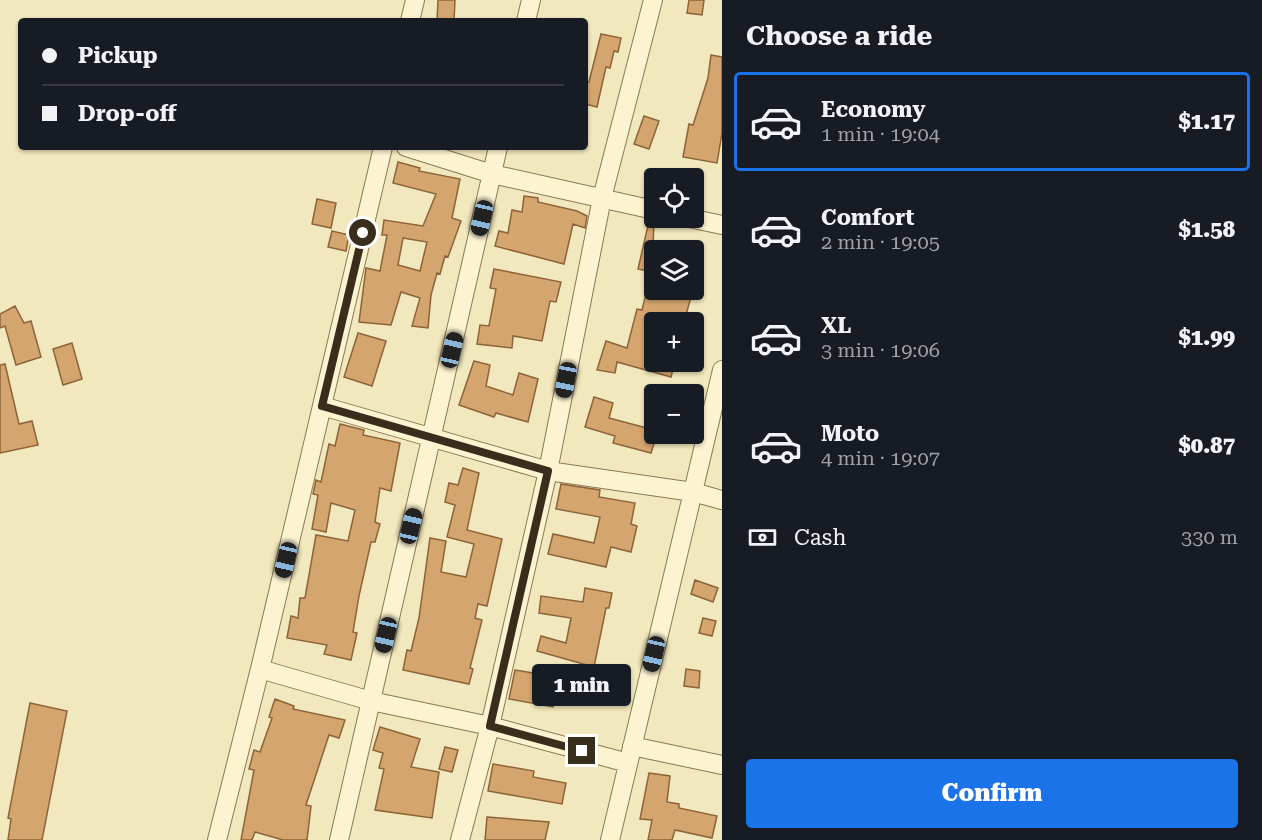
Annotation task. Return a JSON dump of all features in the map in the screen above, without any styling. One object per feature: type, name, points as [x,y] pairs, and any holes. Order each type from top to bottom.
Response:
[{"type":"street","points":[[411,18],[415,0]]},
{"type":"street","points":[[527,18],[531,0]]},
{"type":"street","points":[[460,840],[490,726],[548,471],[602,198],[653,0]]},
{"type":"street","points":[[217,840],[260,669],[382,150]]},
{"type":"street","points":[[416,150],[492,174],[644,208]]},
{"type":"street","points":[[339,840],[497,150]]},
{"type":"street","points":[[704,221],[722,225]]},
{"type":"street","points":[[610,840],[722,370]]},
{"type":"street","points":[[322,406],[548,471],[693,492],[722,500]]},
{"type":"street","points":[[260,669],[371,701],[490,726],[630,754],[722,765]]},
{"type":"building","points":[[438,0],[455,0],[454,18],[437,18]]},
{"type":"building","points":[[689,0],[704,0],[702,15],[687,13]]},
{"type":"building","points":[[601,34],[621,38],[618,52],[614,51],[610,68],[606,67],[597,107],[588,105],[589,82]]},
{"type":"building","points":[[711,55],[722,57],[722,133],[717,163],[683,157],[689,124],[693,125],[708,78]]},
{"type":"building","points":[[644,116],[659,121],[649,149],[634,144]]},
{"type":"building","points":[[398,162],[420,168],[419,171],[460,179],[452,218],[461,221],[448,257],[445,256],[440,274],[437,273],[431,295],[428,328],[412,326],[420,298],[401,292],[391,325],[359,322],[366,268],[380,271],[387,235],[382,235],[384,220],[423,226],[436,194],[393,183]],"holes":[[[403,238],[427,242],[420,271],[398,265]]]},
{"type":"building","points":[[524,196],[538,198],[538,202],[577,211],[587,216],[585,228],[573,224],[564,264],[495,246],[499,231],[508,233],[512,210],[522,212]]},
{"type":"building","points":[[317,199],[336,203],[331,228],[312,224]]},
{"type":"building","points":[[647,228],[654,228],[653,240],[645,240]]},
{"type":"building","points":[[332,231],[349,235],[346,251],[328,247]]},
{"type":"building","points":[[644,243],[644,270],[638,269]]},
{"type":"building","points":[[494,269],[561,282],[556,302],[550,301],[542,341],[513,336],[512,348],[477,344],[480,325],[489,326],[496,289],[490,288]]},
{"type":"building","points":[[644,300],[690,300],[687,312],[644,312],[644,370],[617,362],[615,373],[597,370],[606,341],[627,348],[637,309],[642,310]]},
{"type":"building","points":[[15,306],[24,323],[31,321],[41,357],[16,365],[5,326],[0,328],[0,314]]},
{"type":"building","points":[[358,333],[386,341],[372,386],[344,377]]},
{"type":"building","points":[[72,343],[82,379],[63,385],[53,349]]},
{"type":"building","points":[[474,361],[490,365],[486,386],[513,395],[519,373],[538,379],[528,422],[496,413],[494,417],[459,405]]},
{"type":"building","points":[[5,364],[19,424],[32,421],[38,445],[0,453],[0,365]]},
{"type":"building","points":[[653,372],[672,372],[671,377]]},
{"type":"building","points":[[594,397],[613,403],[609,418],[644,427],[644,444],[654,444],[651,453],[613,443],[615,436],[585,427]]},
{"type":"building","points":[[340,424],[364,430],[363,435],[400,443],[391,491],[380,488],[375,522],[380,524],[375,542],[371,542],[359,596],[353,632],[357,633],[351,660],[324,654],[327,645],[287,638],[291,616],[298,618],[300,598],[305,598],[316,535],[348,541],[355,510],[331,503],[326,532],[312,529],[318,495],[313,494],[316,480],[321,482],[329,444],[335,446]]},
{"type":"building","points":[[463,468],[479,473],[467,530],[502,539],[487,606],[478,604],[475,618],[482,620],[470,668],[473,669],[469,684],[403,670],[407,650],[411,651],[419,618],[430,538],[446,541],[441,572],[466,577],[474,544],[447,537],[455,505],[445,502],[449,483],[458,485]]},
{"type":"building","points":[[561,484],[600,490],[599,497],[635,503],[631,524],[637,526],[631,552],[611,547],[606,567],[548,554],[553,534],[594,543],[600,517],[556,509]]},
{"type":"building","points":[[695,580],[718,588],[713,602],[691,594]]},
{"type":"building","points":[[585,588],[612,593],[609,608],[606,608],[594,667],[537,651],[541,636],[566,643],[571,618],[539,613],[541,596],[583,602]]},
{"type":"building","points":[[703,618],[716,621],[712,636],[699,633]]},
{"type":"building","points":[[686,669],[700,671],[699,688],[684,686]]},
{"type":"building","points":[[515,670],[558,677],[553,707],[509,699]]},
{"type":"building","points":[[275,699],[294,706],[293,709],[345,720],[339,738],[329,735],[306,805],[311,806],[307,840],[283,840],[255,832],[252,840],[241,840],[254,770],[249,769],[254,750],[260,752],[272,718],[269,717]]},
{"type":"building","points":[[30,703],[67,711],[42,840],[8,840],[11,819],[8,818]]},
{"type":"building","points":[[380,727],[420,739],[411,767],[439,772],[432,818],[375,810],[384,769],[379,768],[383,753],[373,750]]},
{"type":"building","points":[[445,747],[458,750],[452,772],[439,769]]},
{"type":"building","points":[[493,764],[534,771],[533,777],[566,783],[562,804],[488,791]]},
{"type":"building","points":[[649,773],[670,776],[667,802],[679,804],[679,808],[717,816],[712,838],[675,830],[672,840],[648,840],[652,820],[640,819]]},
{"type":"building","points":[[487,817],[549,822],[545,840],[485,840]]},
{"type":"route","points":[[363,233],[322,406],[548,471],[490,726],[582,751]]}]
